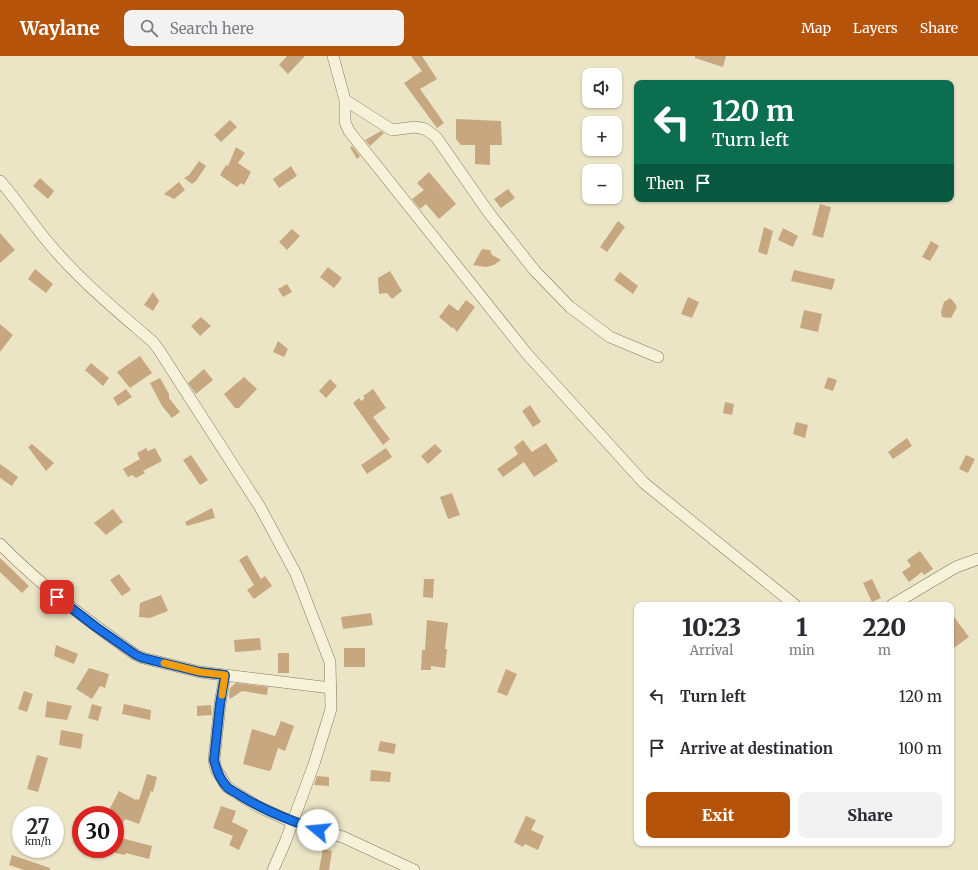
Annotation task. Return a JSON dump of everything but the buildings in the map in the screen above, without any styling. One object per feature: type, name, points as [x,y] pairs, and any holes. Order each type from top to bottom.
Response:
[{"type":"street","points":[[333,56],[345,100],[345,122],[349,131],[527,354],[644,483],[791,602]]},
{"type":"street","points":[[345,100],[392,130],[415,127],[425,129],[436,137],[489,213],[535,271],[570,307],[610,338],[658,357]]},
{"type":"street","points":[[0,181],[11,193],[47,242],[84,282],[152,342],[159,350],[260,508],[296,574],[330,662],[330,709],[314,764],[286,840],[273,870]]},
{"type":"street","points":[[0,544],[24,569],[57,597],[136,655],[200,672],[331,688]]},
{"type":"street","points":[[897,602],[956,567],[978,559]]},
{"type":"street","points":[[225,675],[214,760],[216,769],[228,787],[257,806],[292,822],[344,837],[414,870]]},
{"type":"slow traffic","points":[[164,663],[200,672],[225,675],[222,695]]},
{"type":"route","points":[[57,597],[136,655],[200,672],[225,675],[215,743],[214,760],[216,769],[228,787],[257,806],[292,822],[318,830]]}]
